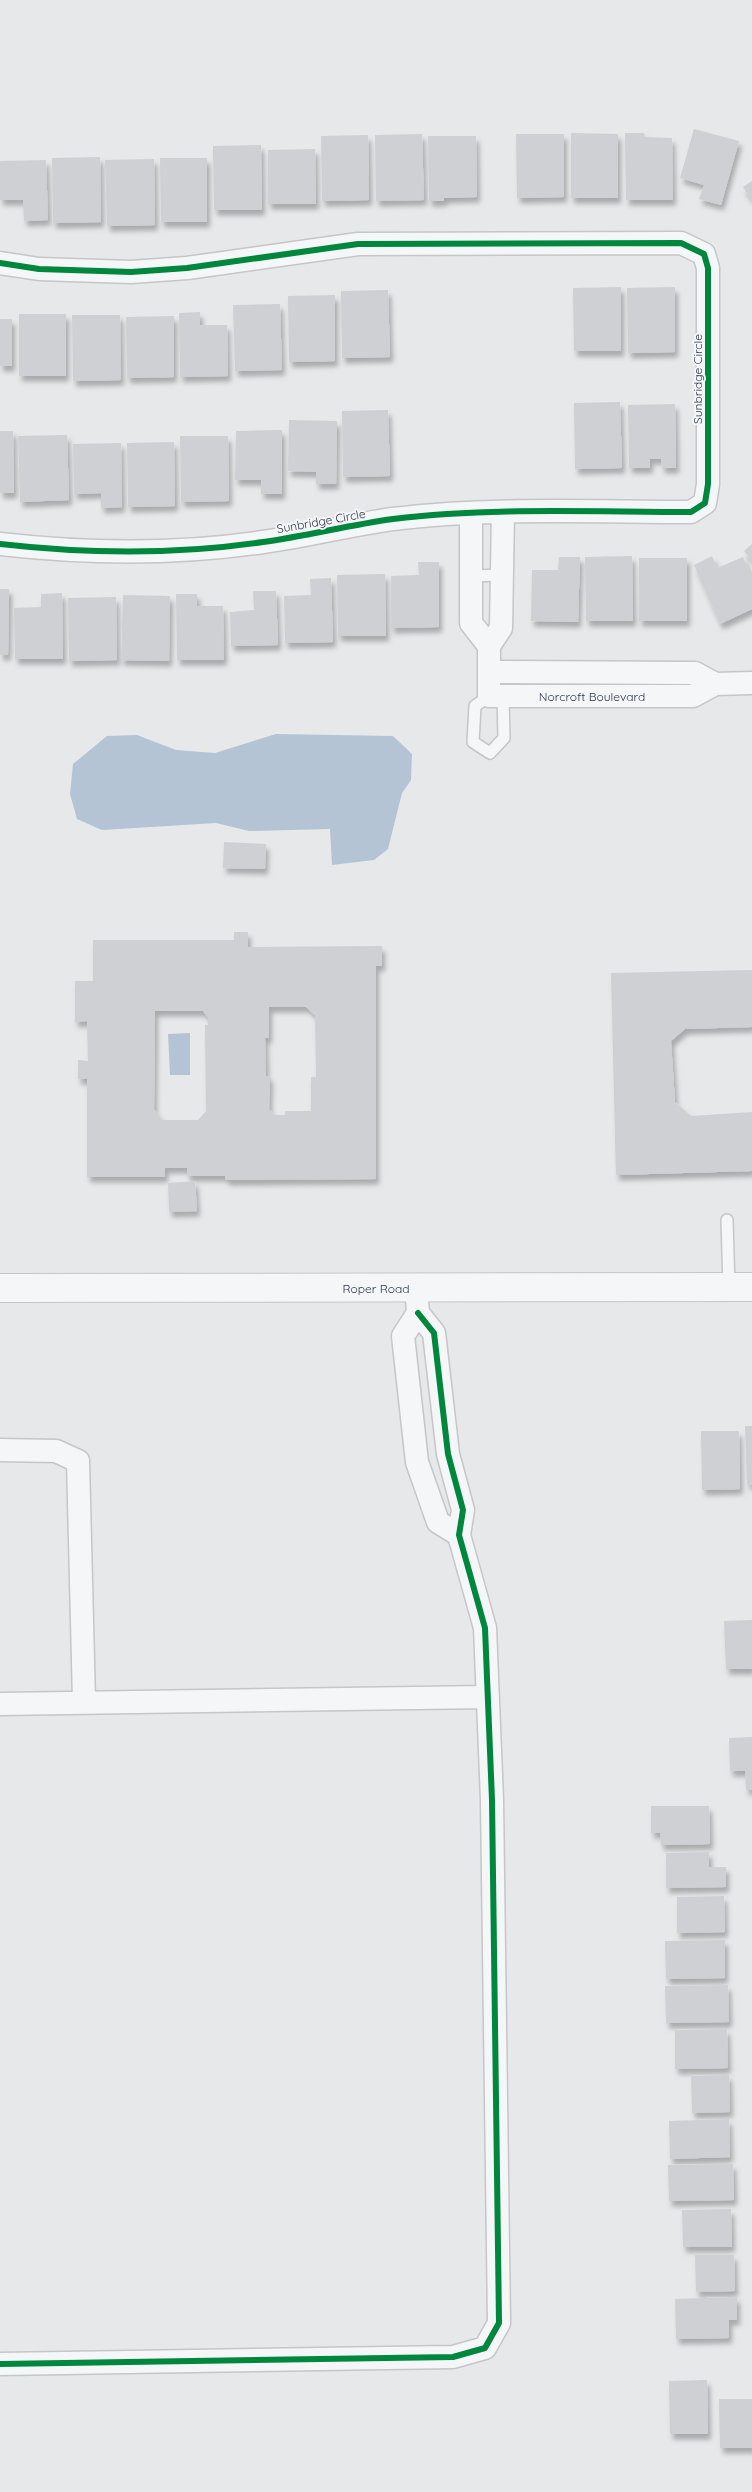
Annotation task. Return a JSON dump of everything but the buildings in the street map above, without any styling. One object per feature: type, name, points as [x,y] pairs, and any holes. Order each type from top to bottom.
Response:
[{"type":"street","name":"Sunbridge Circle","points":[[0,264],[38,269],[131,272],[187,268],[358,244],[682,243],[704,254],[708,268],[708,484],[705,503],[691,512],[503,512],[393,519],[262,542],[133,553],[68,551],[0,544]]},
{"type":"street","points":[[471,514],[471,623],[489,646],[501,628],[503,512]]},
{"type":"street","name":"Norcroft Boulevard","points":[[489,646],[490,672],[496,696],[693,696],[716,684],[752,683]]},
{"type":"street","name":"Norcroft Boulevard","points":[[490,672],[695,673],[716,684]]},
{"type":"street","name":"Roper Road","points":[[0,1288],[417,1301],[741,1287]]},
{"type":"street","points":[[0,2364],[453,2357],[485,2348],[498,2322],[492,1800],[485,1628],[459,1535],[463,1510],[448,1454],[434,1333],[417,1301]]},
{"type":"street","points":[[417,1301],[404,1336],[417,1462],[438,1522],[459,1535]]},
{"type":"street","points":[[0,1450],[56,1451],[78,1461],[84,1701]]},
{"type":"street","points":[[417,1462],[448,1454]]},
{"type":"street","points":[[0,1704],[84,1701],[488,1697]]},
{"type":"lane","points":[[472,576],[501,575]]},
{"type":"lane","points":[[727,1220],[741,1287]]},
{"type":"water","points":[[276,734],[393,736],[412,754],[411,780],[402,793],[388,849],[374,860],[332,865],[330,829],[249,831],[216,823],[102,830],[77,819],[70,794],[73,764],[107,736],[137,735],[176,750],[215,753]]},
{"type":"water","points":[[190,1033],[190,1075],[170,1075],[168,1034]]},
{"type":"cycle path","points":[[0,263],[39,269],[131,272],[187,268],[358,244],[681,243],[704,254],[708,268],[708,484],[705,503],[691,512],[542,511],[430,515],[377,521],[263,542],[164,551],[66,550],[0,544]]},
{"type":"cycle path","points":[[0,2364],[453,2357],[485,2348],[499,2323],[492,1800],[485,1628],[459,1535],[463,1510],[448,1454],[434,1333],[418,1313]]}]
